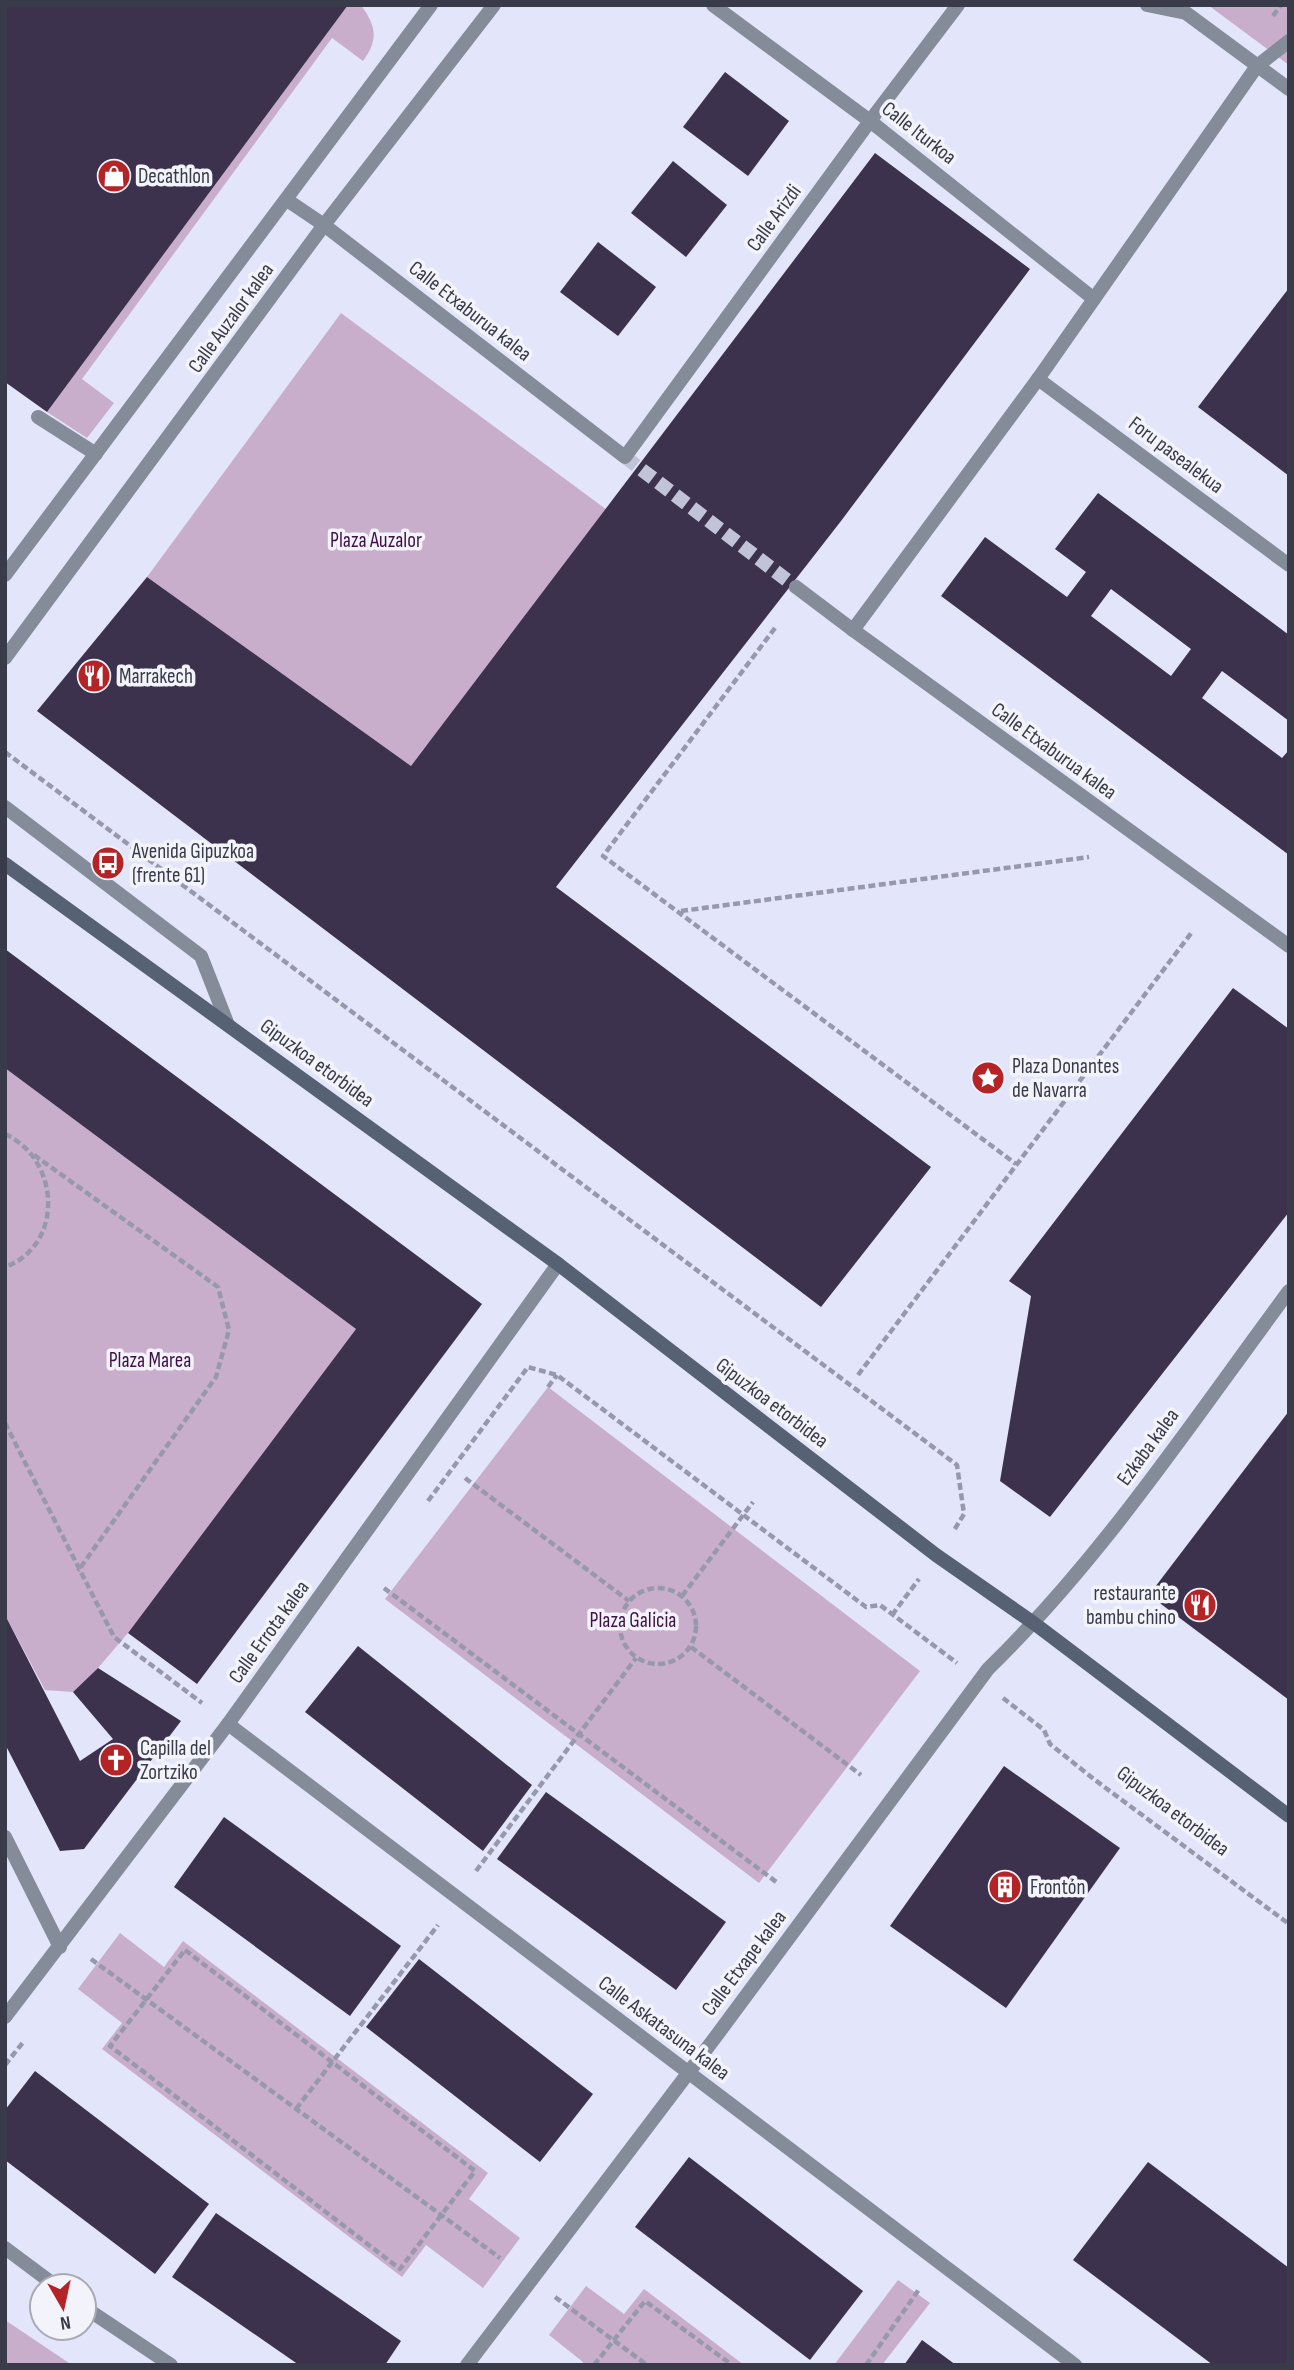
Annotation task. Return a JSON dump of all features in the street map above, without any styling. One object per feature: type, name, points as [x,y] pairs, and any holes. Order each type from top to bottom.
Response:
[{"type":"main road","name":"Gipuzkoa etorbidea","points":[[5,864],[558,1264],[945,1561],[1035,1624],[1289,1816]]},
{"type":"street","name":"Calle Auzalor kalea","points":[[5,575],[431,5]]},
{"type":"street","name":"Calle Auzalor kalea","points":[[5,658],[324,225],[494,5]]},
{"type":"street","name":"Calle Iturkoa","points":[[713,5],[870,121],[1094,299]]},
{"type":"street","name":"Calle Arizdi","points":[[625,457],[958,5]]},
{"type":"street","points":[[1147,5],[1186,13],[1289,89]]},
{"type":"street","points":[[853,630],[1038,379],[1257,66],[1289,41]]},
{"type":"street","name":"Calle Etxaburua kalea","points":[[287,200],[324,225],[625,457]]},
{"type":"street","name":"Foru pasealekua","points":[[1038,379],[1289,565]]},
{"type":"street","points":[[38,417],[96,454]]},
{"type":"street","name":"Calle Etxaburua kalea","points":[[796,587],[1289,946]]},
{"type":"street","name":"Gipuzkoa etorbidea","points":[[5,807],[201,956],[229,1025]]},
{"type":"street","name":"Calle Errota kalea","points":[[5,2018],[228,1724],[558,1264]]},
{"type":"street","name":"Ezkaba kalea","points":[[1035,1624],[1088,1563],[1289,1291]]},
{"type":"street","name":"Calle Etxape kalea","points":[[467,2365],[988,1669],[1035,1624]]},
{"type":"street","name":"Calle Askatasuna kalea","points":[[228,1724],[1074,2365]]},
{"type":"street","points":[[5,1837],[60,1947]]},
{"type":"street","points":[[5,2248],[37,2272]]},
{"type":"street","points":[[98,2316],[171,2365]]},
{"type":"path","points":[[775,628],[603,856],[1016,1164]]},
{"type":"path","points":[[5,752],[957,1465],[964,1514],[957,1527]]},
{"type":"path","points":[[680,911],[1089,857]]},
{"type":"path","points":[[858,1375],[1192,932]]},
{"type":"path","points":[[5,1134],[17,1139],[33,1155],[218,1287],[229,1329],[216,1377],[78,1571]]},
{"type":"path","points":[[5,1267],[32,1249],[44,1227],[50,1202],[46,1177],[33,1155]]},
{"type":"path","name":"Gipuzkoa etorbidea","points":[[528,1367],[557,1375],[866,1607],[880,1605],[1044,1730],[1050,1744],[1289,1924]]},
{"type":"path","points":[[548,1387],[557,1375]]},
{"type":"path","points":[[5,1423],[78,1571],[114,1637],[202,1703]]},
{"type":"path","points":[[465,1478],[629,1601]]},
{"type":"path","points":[[682,1596],[753,1502]]},
{"type":"path","points":[[384,1588],[779,1884]]},
{"type":"path","points":[[660,1588],[682,1596],[690,1605],[697,1626],[691,1647],[672,1662],[659,1665],[636,1658],[621,1637],[622,1612],[629,1601],[649,1589],[660,1588]]},
{"type":"path","points":[[691,1647],[861,1775]]},
{"type":"path","points":[[476,1871],[636,1658]]},
{"type":"path","points":[[296,2109],[438,1925]]},
{"type":"path","points":[[185,1950],[475,2171],[400,2269],[110,2046],[147,1999],[185,1950]]},
{"type":"path","points":[[91,1959],[500,2258]]},
{"type":"path","points":[[866,2365],[920,2288]]},
{"type":"path","points":[[553,2296],[647,2365]]},
{"type":"path","points":[[594,2365],[645,2301],[732,2365]]},
{"type":"green space","points":[[348,5],[361,5],[370,20],[374,33],[368,53],[363,61],[332,38],[82,379],[114,403],[87,438],[47,412]]},
{"type":"green space","points":[[1208,5],[1289,5],[1289,65]]},
{"type":"green space","name":"Plaza Auzalor","points":[[341,313],[607,510],[411,766],[147,577]]},
{"type":"green space","name":"Plaza Marea","points":[[5,1068],[356,1329],[128,1633],[73,1692],[45,1690],[5,1615]]},
{"type":"green space","name":"Plaza Galicia","points":[[548,1387],[920,1671],[759,1883],[385,1599]]},
{"type":"green space","points":[[120,1933],[164,1967],[183,1941],[488,2173],[469,2199],[520,2238],[483,2288],[426,2245],[402,2277],[102,2049],[122,2023],[78,1989]]},
{"type":"green space","points":[[898,2280],[930,2303],[882,2365],[834,2365]]},
{"type":"green space","points":[[586,2286],[624,2314],[644,2289],[744,2365],[582,2365],[583,2362],[549,2335]]},
{"type":"green space","points":[[5,2320],[28,2335],[28,2342],[38,2342],[72,2365],[5,2365]]},
{"type":"building","name":"Decathlon","points":[[5,5],[348,5],[47,412],[5,382]]},
{"type":"building","points":[[725,72],[789,121],[748,176],[683,127]]},
{"type":"building","points":[[875,153],[1030,269],[841,521],[556,887],[931,1167],[821,1307],[37,711],[147,577],[411,766]]},
{"type":"building","points":[[673,161],[727,205],[686,257],[631,213]]},
{"type":"building","points":[[598,242],[656,287],[618,336],[560,292]]},
{"type":"building","points":[[1289,288],[1289,476],[1198,407]]},
{"type":"building","points":[[1098,493],[1289,635],[1289,721],[1222,671],[1202,698],[1282,758],[1289,750],[1289,855],[941,596],[985,537],[1067,597],[1086,572],[1055,549]],"holes":[[[1111,589],[1191,649],[1171,676],[1091,616]]]},
{"type":"building","points":[[5,949],[482,1304],[197,1684],[128,1633],[356,1329],[5,1068]]},
{"type":"building","points":[[1233,988],[1289,1029],[1289,1212],[1050,1517],[1000,1481],[1031,1296],[1009,1281]]},
{"type":"building","points":[[1289,1411],[1289,1700],[1149,1595]]},
{"type":"building","name":"Capilla del Zortziko","points":[[5,1615],[80,1761],[113,1739],[73,1692],[98,1668],[181,1721],[84,1849],[60,1851],[5,1744]]},
{"type":"building","points":[[358,1646],[532,1785],[483,1851],[305,1712]]},
{"type":"building","name":"Frontón","points":[[1004,1766],[1120,1848],[1006,2008],[890,1926]]},
{"type":"building","points":[[546,1792],[726,1922],[676,1990],[497,1859]]},
{"type":"building","points":[[224,1817],[401,1946],[350,2016],[174,1887]]},
{"type":"building","points":[[419,1959],[593,2094],[540,2162],[366,2027]]},
{"type":"building","points":[[35,2071],[209,2204],[155,2274],[5,2160],[5,2110]]},
{"type":"building","points":[[689,2157],[863,2291],[810,2360],[635,2227]]},
{"type":"building","points":[[1148,2162],[1289,2268],[1289,2365],[1213,2365],[1073,2260]]},
{"type":"building","points":[[216,2213],[401,2341],[385,2365],[299,2365],[172,2277]]},
{"type":"building","points":[[922,2340],[956,2365],[904,2365]]},
{"type":"tunnel","points":[[625,457],[796,587]]},
{"type":"place","name":"Decathlon","points":[[114,176]]},
{"type":"place","name":"Marrakech","points":[[94,676]]},
{"type":"place","name":"Avenida Gipuzkoa (frente 61)","points":[[108,863]]},
{"type":"place","name":"Plaza Donantes de Navarra","points":[[988,1078]]},
{"type":"place","name":"restaurante bambu chino","points":[[1200,1605]]},
{"type":"place","name":"Capilla del Zortziko","points":[[116,1760]]},
{"type":"place","name":"Frontón","points":[[1005,1887]]}]
